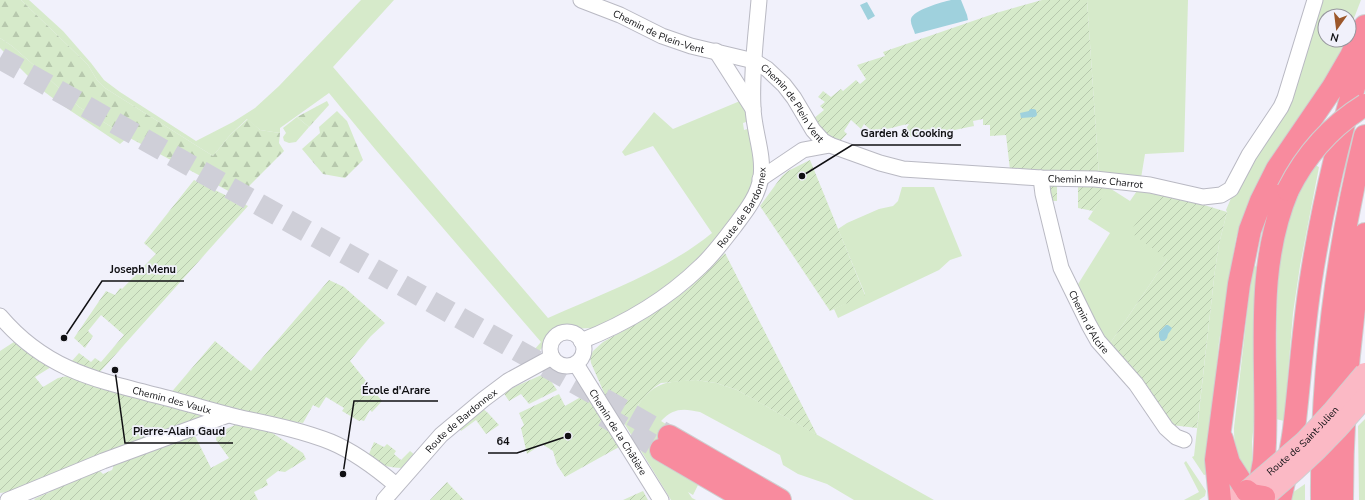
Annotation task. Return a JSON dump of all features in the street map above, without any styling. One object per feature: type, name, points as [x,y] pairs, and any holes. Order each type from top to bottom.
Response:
[{"type":"highway","points":[[1249,497],[1233,471],[1226,455],[1222,443],[1220,427],[1244,255],[1256,211],[1267,187],[1277,169],[1336,82],[1351,56],[1365,26]]},
{"type":"highway","points":[[1249,497],[1286,474],[1294,429],[1305,318],[1317,240],[1338,143],[1365,48]]},
{"type":"highway","points":[[1249,497],[1264,461],[1267,272],[1275,225],[1288,190],[1305,160],[1324,137],[1346,118],[1365,105]]},
{"type":"highway","points":[[1322,500],[1325,403],[1331,333],[1346,224],[1365,136]]},
{"type":"highway","points":[[1342,500],[1347,370],[1356,290],[1365,234]]},
{"type":"highway","points":[[747,500],[665,443],[780,500]]},
{"type":"main road","name":"Route de Saint-Julien","points":[[1249,497],[1305,441],[1365,373]]},
{"type":"main road","name":"Route de Saint-Julien","points":[[1249,497],[1308,460],[1365,397]]},
{"type":"street","name":"Chemin de Plein-Vent","points":[[581,0],[620,15],[662,36],[691,46],[754,61]]},
{"type":"street","name":"Route de Bardonnex","points":[[581,340],[608,330],[646,308],[668,293],[701,266],[715,251],[751,204],[758,190],[762,160],[753,110],[752,91],[759,0]]},
{"type":"street","name":"Chemin Marc Charrot","points":[[830,145],[880,163],[903,169],[1041,178],[1096,179],[1150,185],[1203,197],[1221,195],[1231,189],[1248,154],[1281,107],[1315,0]]},
{"type":"street","name":"Chemin de Plein-Vent","points":[[716,51],[753,110]]},
{"type":"street","name":"Chemin de Plein Vent","points":[[754,61],[767,69],[784,85],[794,98],[813,130],[823,141],[830,145]]},
{"type":"street","points":[[760,179],[803,150],[830,145]]},
{"type":"street","name":"Chemin d'Alcire","points":[[1041,178],[1043,194],[1061,268],[1089,325],[1098,341],[1136,384],[1166,428],[1176,437],[1184,440]]},
{"type":"street","name":"Chemin des Vaulx","points":[[0,316],[12,330],[35,349],[50,360],[74,371],[103,382],[228,415],[303,432],[332,442],[361,458],[396,485]]},
{"type":"street","points":[[566,333],[572,334],[581,340],[583,354],[576,364],[567,366],[561,365],[552,357],[550,350],[551,345],[558,335],[566,333]]},
{"type":"street","name":"Route de Bardonnex","points":[[384,500],[441,435],[508,381],[552,357]]},
{"type":"street","name":"Chemin de la Châtière","points":[[576,364],[661,500]]},
{"type":"street","points":[[8,500],[104,461],[228,415]]},
{"type":"green space","points":[[0,0],[21,0],[88,65],[97,80],[105,88],[213,156],[230,135],[248,119],[260,130],[280,133],[279,143],[284,151],[243,192],[234,194],[128,137],[79,107],[12,46],[0,38]]},
{"type":"green space","points":[[21,0],[29,0],[63,31],[104,80],[196,141],[233,122],[255,108],[279,86],[361,0],[394,0],[333,67],[548,318],[633,281],[674,259],[712,233],[653,146],[625,156],[622,152],[654,112],[673,129],[740,101],[749,121],[743,123],[744,130],[751,128],[753,145],[753,178],[749,195],[698,262],[646,302],[594,328],[559,330],[550,337],[538,353],[528,362],[527,358],[541,342],[375,149],[329,93],[280,128],[280,133],[260,130],[247,119],[230,135],[213,156],[105,88],[97,80],[88,65]]},
{"type":"green space","points":[[1042,0],[1087,0],[1099,175],[1010,170],[1006,135],[990,136],[990,125],[983,125],[983,119],[973,121],[974,126],[940,133],[940,137],[907,137],[907,127],[909,124],[886,129],[880,139],[864,124],[861,129],[851,120],[844,131],[847,134],[841,140],[845,145],[832,140],[813,119],[824,110],[820,106],[825,102],[818,97],[823,91],[831,97],[841,89],[843,91],[856,80],[860,84],[866,79],[857,65],[885,56],[883,52],[996,13]]},
{"type":"green space","points":[[1087,0],[1188,0],[1184,152],[1145,154],[1141,178],[1099,175]]},
{"type":"green space","points":[[1320,0],[1361,0],[1357,10],[1357,8],[1317,8],[1317,48],[1342,48],[1333,68],[1321,89],[1279,146],[1267,165],[1246,209],[1236,238],[1219,342],[1207,464],[1208,474],[1204,475],[1192,457],[1194,456],[1215,270],[1219,244],[1227,212],[1226,210],[1238,182],[1252,158]]},
{"type":"green space","points":[[0,38],[12,46],[79,107],[128,137],[120,144],[42,90],[0,48]]},
{"type":"green space","points":[[327,101],[329,105],[309,127],[297,117]]},
{"type":"green space","points":[[337,111],[347,121],[363,160],[345,178],[323,174],[302,149],[320,133],[319,127]]},
{"type":"green space","points":[[297,117],[309,127],[296,142],[289,143],[284,141],[283,137],[286,133],[283,128]]},
{"type":"green space","points":[[810,160],[865,295],[830,311],[760,206],[782,176],[788,171]]},
{"type":"green space","points":[[1313,164],[1319,167],[1300,266],[1293,313],[1284,421],[1276,419],[1277,297],[1280,258],[1290,214]]},
{"type":"green space","points":[[194,180],[248,206],[99,373],[71,362],[79,353],[91,362],[95,358],[101,362],[124,335],[101,315],[88,331],[93,336],[85,348],[74,338],[106,291],[115,295],[120,288],[122,289],[156,254],[144,243]]},
{"type":"green space","points":[[1058,182],[1110,185],[1093,211],[1078,208],[1078,185],[1057,185],[1057,201],[1050,201],[1049,187]]},
{"type":"green space","points":[[902,187],[934,187],[962,256],[950,260],[939,270],[838,318],[834,309],[865,294],[838,229],[847,223],[879,209],[893,206],[898,201]]},
{"type":"green space","points":[[1108,187],[1130,201],[1139,188],[1158,191],[1167,259],[1109,345],[1075,289],[1110,233],[1088,219]]},
{"type":"green space","points":[[1158,191],[1227,212],[1219,244],[1215,270],[1197,428],[1171,425],[1109,345],[1167,259],[1130,232]]},
{"type":"green space","points":[[725,253],[817,435],[737,390],[716,383],[696,380],[661,383],[648,393],[638,405],[632,418],[624,423],[605,395],[591,363],[590,357],[593,351],[603,342],[648,317],[688,289]]},
{"type":"green space","points":[[1253,261],[1257,269],[1256,311],[1254,313],[1254,422],[1251,473],[1246,471],[1238,455],[1235,446],[1234,428]]},
{"type":"green space","points":[[329,280],[344,287],[385,323],[371,336],[350,361],[382,401],[372,412],[370,410],[364,421],[359,421],[342,411],[344,408],[326,397],[319,408],[313,405],[303,423],[271,419],[169,395],[215,341],[251,371]]},
{"type":"green space","points":[[17,340],[51,367],[35,377],[43,387],[58,378],[72,375],[213,414],[23,490],[0,493],[0,351]]},
{"type":"green space","points":[[546,373],[561,376],[551,381],[557,390],[529,404],[521,394],[509,401],[503,392]]},
{"type":"green space","points":[[696,380],[716,383],[737,390],[934,500],[854,500],[827,484],[798,474],[783,465],[780,455],[700,412],[679,410],[674,411],[661,421],[672,428],[699,483],[693,495],[688,492],[692,498],[696,500],[671,500],[624,423],[632,417],[645,396],[657,386],[671,382]]},
{"type":"green space","points":[[559,394],[565,406],[586,394],[619,447],[565,477],[557,465],[553,451],[542,444],[527,454],[521,428],[524,425],[519,413]]},
{"type":"green space","points":[[482,408],[499,425],[486,434],[476,420],[461,431],[458,426]]},
{"type":"green space","points":[[1365,419],[1365,500],[1359,500],[1358,426]]},
{"type":"green space","points":[[242,422],[271,432],[303,453],[306,459],[285,472],[278,471],[266,480],[268,485],[254,492],[258,500],[34,499],[50,492],[51,489],[98,469],[103,474],[112,470],[115,463],[194,434],[211,468],[229,458],[216,440],[217,433]]},
{"type":"green space","points":[[374,442],[384,447],[387,444],[396,451],[394,454],[401,460],[410,451],[415,455],[402,468],[384,465],[375,461],[369,454]]},
{"type":"green space","points":[[1186,461],[1206,491],[1205,496],[1199,500],[1184,500],[1199,492],[1184,463]]},
{"type":"green space","points":[[447,482],[464,500],[430,500]]},
{"type":"green space","points":[[1305,484],[1305,500],[1290,500],[1292,493]]},
{"type":"green space","points":[[643,491],[648,500],[623,500]]},
{"type":"water","points":[[951,0],[961,0],[968,20],[915,34],[911,21],[913,16],[928,7]]},
{"type":"water","points":[[867,2],[875,16],[868,20],[860,5]]},
{"type":"water","points":[[1030,109],[1036,110],[1037,115],[1035,117],[1021,118],[1020,113],[1029,111]]},
{"type":"water","points":[[1166,325],[1172,328],[1167,338],[1164,341],[1161,341],[1159,332]]},
{"type":"tunnel","points":[[0,58],[669,436]]},
{"type":"tunnel","points":[[604,416],[661,450]]},
{"type":"place","name":"Garden & Cooking","points":[[802,176]]},
{"type":"place","name":"Joseph Menu","points":[[64,338]]},
{"type":"place","name":"Pierre-Alain Gaud","points":[[115,370]]},
{"type":"place","name":"64","points":[[568,436]]},
{"type":"place","name":"École d'Arare","points":[[343,474]]}]
